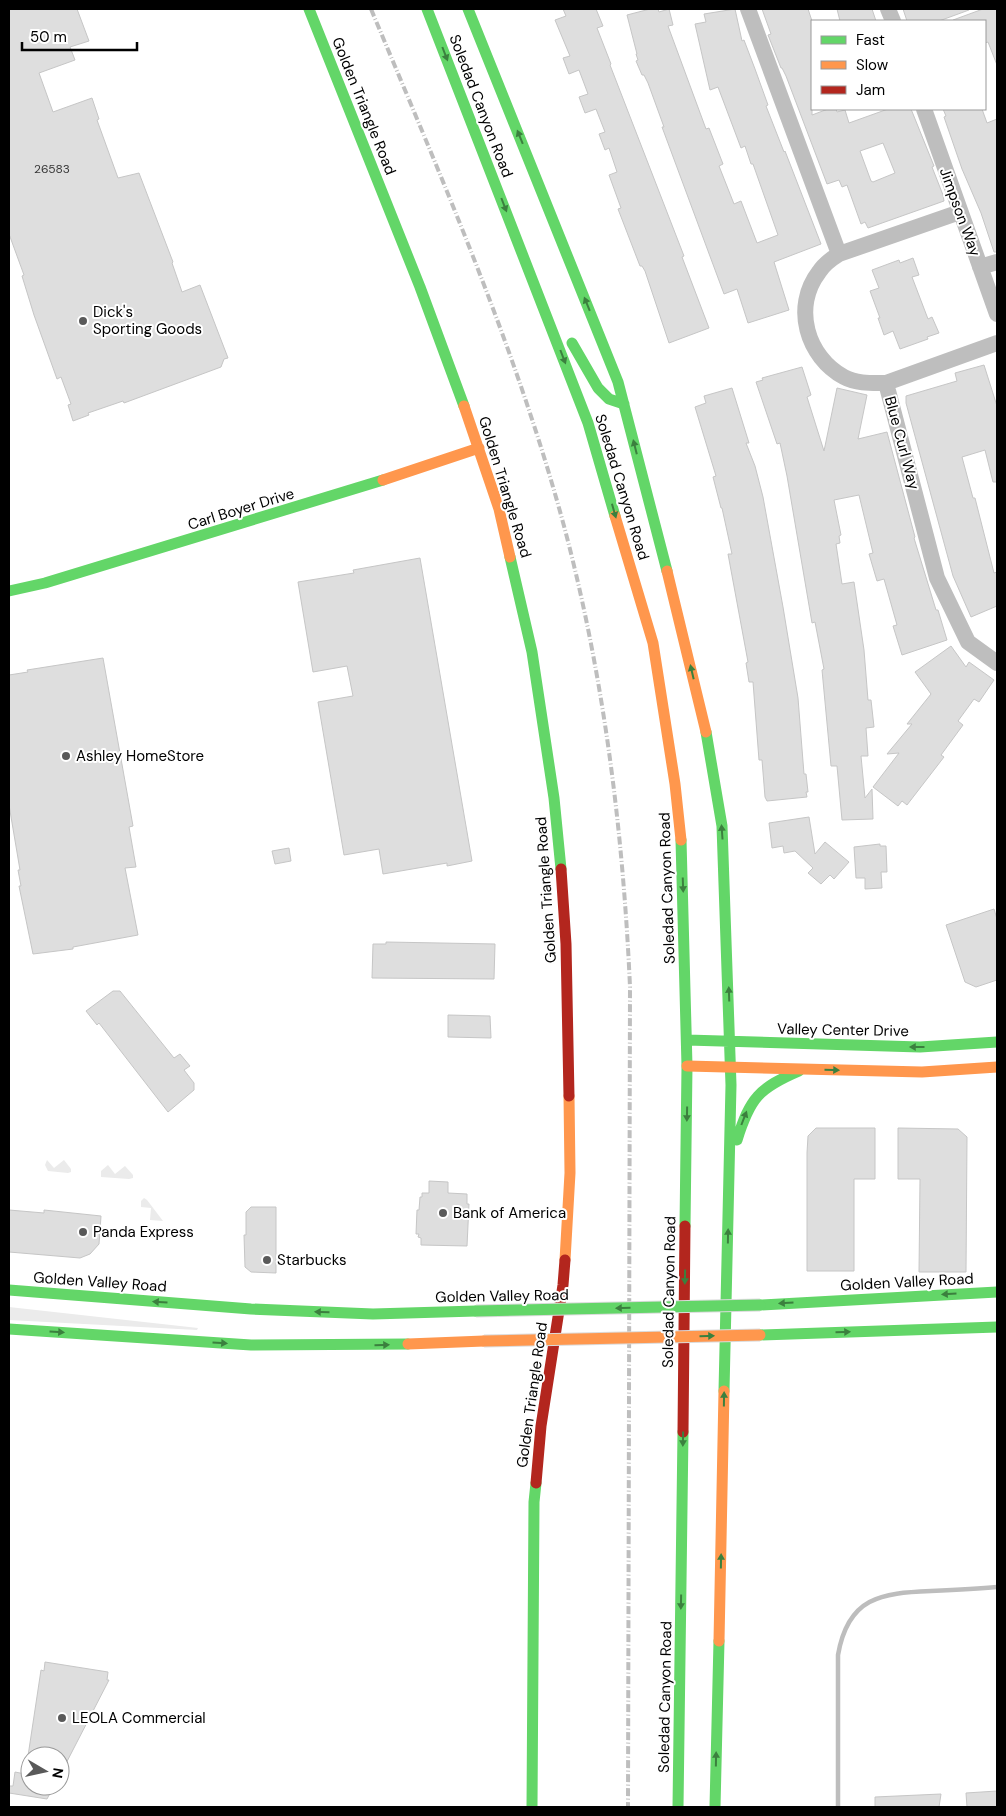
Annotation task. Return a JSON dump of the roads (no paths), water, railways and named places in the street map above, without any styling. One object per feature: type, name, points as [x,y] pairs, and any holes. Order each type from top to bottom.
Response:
[{"type":"main road","name":"Golden Triangle Road","points":[[309,9],[420,287],[479,448],[499,509],[517,580],[532,652],[554,798],[566,944],[570,1173],[562,1285],[540,1435],[535,1494],[532,1807]]},
{"type":"main road","name":"Soledad Canyon Road","points":[[427,9],[588,423],[653,643],[668,731],[681,830],[687,1040],[678,1807]]},
{"type":"main road","name":"Soledad Canyon Road","points":[[468,9],[618,382],[705,723],[722,826],[731,1066],[715,1807]]},
{"type":"main road","points":[[543,304],[574,346],[598,388],[610,403],[624,404]]},
{"type":"main road","points":[[610,403],[612,389],[618,382]]},
{"type":"main road","name":"Carl Boyer Drive","points":[[9,592],[55,580],[340,494],[479,448]]},
{"type":"main road","points":[[647,584],[653,643]]},
{"type":"main road","name":"Valley Center Drive","points":[[687,1040],[731,1043],[920,1047],[997,1042]]},
{"type":"main road","points":[[687,1066],[922,1072],[997,1067]]},
{"type":"main road","points":[[729,1165],[744,1115],[755,1097],[774,1082],[805,1069]]},
{"type":"main road","name":"Golden Valley Road","points":[[9,1290],[251,1309],[373,1314],[760,1305],[997,1292]]},
{"type":"main road","points":[[9,1329],[251,1344],[377,1345],[760,1335],[997,1326]]},
{"type":"street","points":[[748,9],[839,254],[960,212]]},
{"type":"street","name":"Jimpson Way","points":[[924,110],[997,314]]},
{"type":"street","name":"Blue Curl Way","points":[[839,254],[828,261],[818,272],[810,288],[805,308],[808,335],[822,360],[845,378],[868,384],[886,383],[937,578],[968,642],[997,663]]},
{"type":"street","points":[[980,267],[997,262]]},
{"type":"street","points":[[886,383],[997,343]]},
{"type":"waterway","points":[[838,1807],[838,1655],[843,1636],[850,1621],[859,1610],[870,1602],[882,1597],[913,1592],[997,1587]]},
{"type":"railway","points":[[371,9],[451,200],[524,394],[564,526],[578,583],[601,697],[617,812],[630,987],[628,1807]]},
{"type":"place","name":"Dick's Sporting Goods","points":[[83,321]]},
{"type":"place","name":"Ashley HomeStore","points":[[66,756]]},
{"type":"place","name":"Bank of America","points":[[443,1213]]},
{"type":"place","name":"Panda Express","points":[[83,1232]]},
{"type":"place","name":"Starbucks","points":[[267,1260]]},
{"type":"place","name":"LEOLA Commercial","points":[[62,1718]]}]
